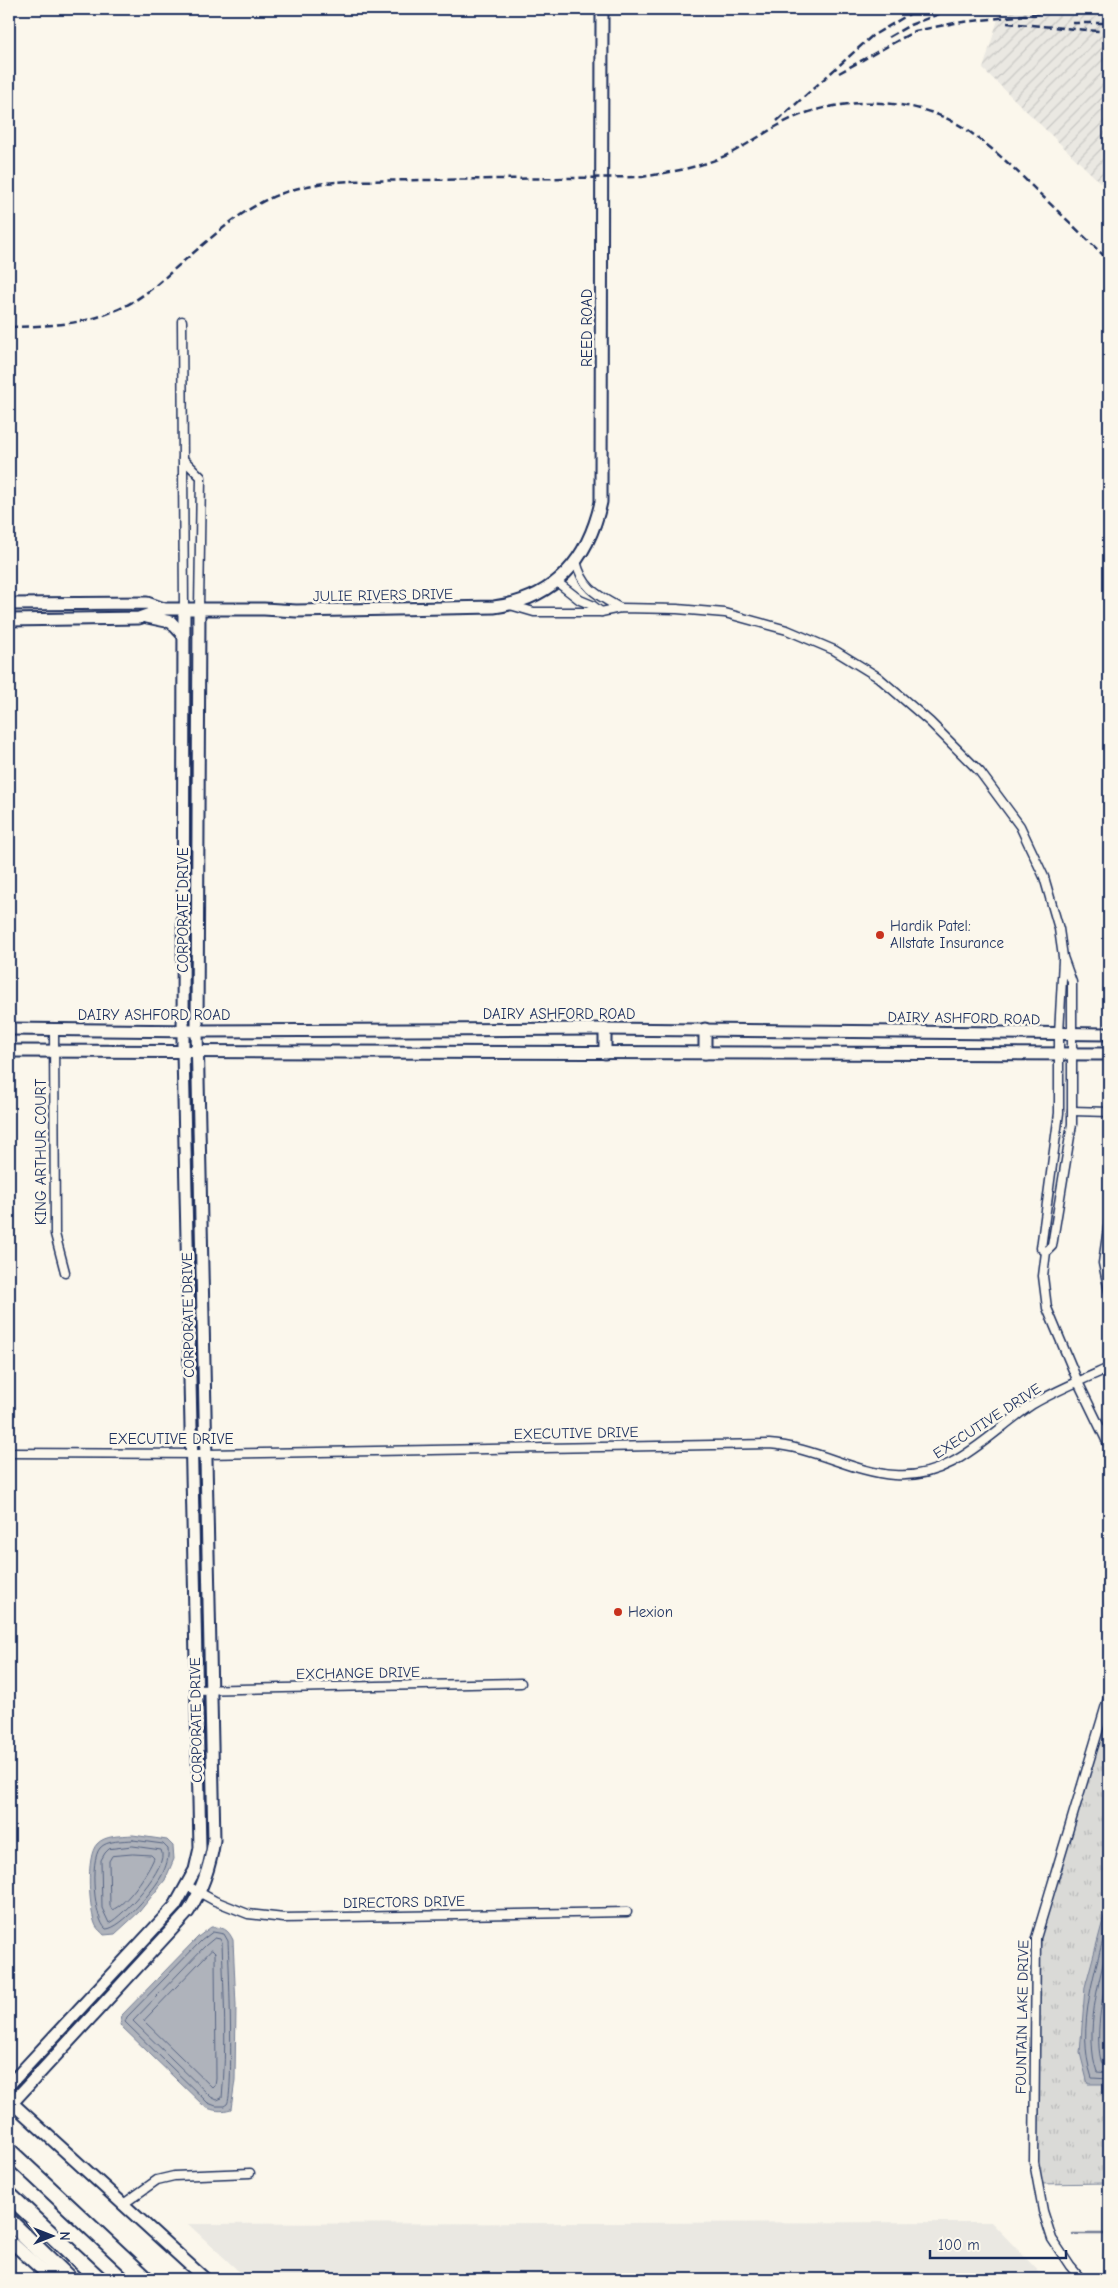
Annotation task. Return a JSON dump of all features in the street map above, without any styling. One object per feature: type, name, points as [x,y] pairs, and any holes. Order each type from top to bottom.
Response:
[{"type":"highway","points":[[9,2151],[146,2279]]},
{"type":"highway","points":[[9,2195],[99,2279]]},
{"type":"highway","points":[[77,2215],[160,2279]]},
{"type":"highway","points":[[9,2221],[69,2279]]},
{"type":"street","name":"REED ROAD","points":[[510,605],[542,592],[557,582],[576,561],[594,530],[601,502],[602,9]]},
{"type":"street","name":"CORPORATE DRIVE","points":[[9,2085],[175,1906],[188,1886],[195,1870],[200,1848],[195,1690],[183,1052],[184,566],[182,321]]},
{"type":"street","name":"CORPORATE DRIVE","points":[[11,2102],[188,1912],[200,1893],[210,1867],[214,1840],[197,1031],[201,477],[183,459]]},
{"type":"street","name":"JULIE RIVERS DRIVE","points":[[576,561],[579,572],[587,586],[597,595],[620,608]]},
{"type":"street","points":[[184,566],[199,565]]},
{"type":"street","points":[[557,582],[580,600],[592,605],[601,612]]},
{"type":"street","name":"JULIE RIVERS DRIVE","points":[[9,604],[147,603],[164,609],[351,611],[494,608],[510,605],[534,612],[601,612],[620,608],[677,609],[725,613],[787,630],[834,650],[878,677],[930,722],[980,772],[1020,826],[1044,877],[1059,928],[1063,957],[1059,1034]]},
{"type":"street","name":"JULIE RIVERS DRIVE","points":[[9,620],[147,617],[164,609]]},
{"type":"street","points":[[147,617],[171,622],[184,636]]},
{"type":"street","points":[[183,824],[198,824]]},
{"type":"street","name":"JULIE RIVERS DRIVE","points":[[1063,957],[1072,982],[1073,1054]]},
{"type":"street","name":"DAIRY ASHFORD ROAD","points":[[9,1029],[197,1031],[705,1029],[1109,1034]]},
{"type":"street","name":"KING ARTHUR COURT","points":[[54,1029],[55,1234],[64,1272]]},
{"type":"street","points":[[605,1029],[605,1053]]},
{"type":"street","points":[[705,1029],[706,1053]]},
{"type":"street","points":[[886,1032],[886,1054]]},
{"type":"street","points":[[1046,1252],[1041,1248],[1059,1113],[1059,1034]]},
{"type":"street","points":[[9,1051],[1109,1054]]},
{"type":"street","points":[[1073,1054],[1072,1111],[1065,1173],[1052,1246],[1046,1252],[1043,1276],[1047,1308],[1078,1382],[1109,1446]]},
{"type":"street","points":[[1072,1111],[1109,1112]]},
{"type":"street","points":[[185,1146],[200,1146]]},
{"type":"street","points":[[1051,1171],[1065,1173]]},
{"type":"street","points":[[1109,1221],[1103,1263],[1108,1278],[1109,1291]]},
{"type":"street","name":"EXECUTIVE DRIVE","points":[[9,1453],[206,1454],[769,1444],[793,1446],[876,1472],[914,1476],[928,1473],[950,1464],[1034,1404],[1109,1368]]},
{"type":"street","name":"EXCHANGE DRIVE","points":[[195,1690],[521,1683]]},
{"type":"street","name":"FOUNTAIN LAKE DRIVE","points":[[1081,2279],[1052,2239],[1043,2211],[1034,2162],[1036,1938],[1109,1695]]},
{"type":"street","name":"DIRECTORS DRIVE","points":[[188,1886],[248,1914],[284,1918],[627,1912]]},
{"type":"street","points":[[11,2102],[205,2279]]},
{"type":"street","points":[[122,2204],[157,2180],[174,2176],[250,2173]]},
{"type":"street","points":[[9,2240],[52,2279]]},
{"type":"shaded area","points":[[1001,9],[1109,9],[1109,191],[983,69]]},
{"type":"shaded area","points":[[991,2222],[1046,2279],[247,2279],[188,2224]]},
{"type":"green space","points":[[1109,1694],[1109,2183],[1037,2184],[1036,1938]]},
{"type":"water","points":[[133,1835],[167,1840],[173,1846],[174,1859],[165,1880],[139,1912],[115,1934],[104,1935],[96,1926],[90,1897],[89,1884],[93,1850],[104,1839],[114,1836]]},
{"type":"water","points":[[1109,1888],[1109,2084],[1088,2084],[1080,2053],[1085,1987],[1105,1913]]},
{"type":"water","points":[[211,1927],[225,1929],[233,1940],[236,2006],[235,2080],[231,2109],[221,2111],[205,2107],[120,2025],[122,2015],[198,1937]]},
{"type":"waterway","points":[[1073,2234],[1109,2234]]},
{"type":"railway","points":[[777,121],[872,36],[918,9]]},
{"type":"railway","points":[[889,37],[910,25],[952,9]]},
{"type":"railway","points":[[839,73],[915,31],[955,23],[1078,9]]},
{"type":"railway","points":[[1007,23],[1109,32]]},
{"type":"railway","points":[[1072,23],[1109,23]]},
{"type":"railway","points":[[9,327],[53,325],[81,321],[95,318],[123,307],[152,288],[237,218],[274,196],[296,189],[350,181],[642,177],[719,159],[786,121],[806,113],[847,104],[868,103],[910,107],[930,112],[967,130],[1013,167],[1109,261]]},
{"type":"place","name":"Hardik Patel: Allstate Insurance","points":[[880,935]]},
{"type":"place","name":"Hexion","points":[[618,1612]]}]
